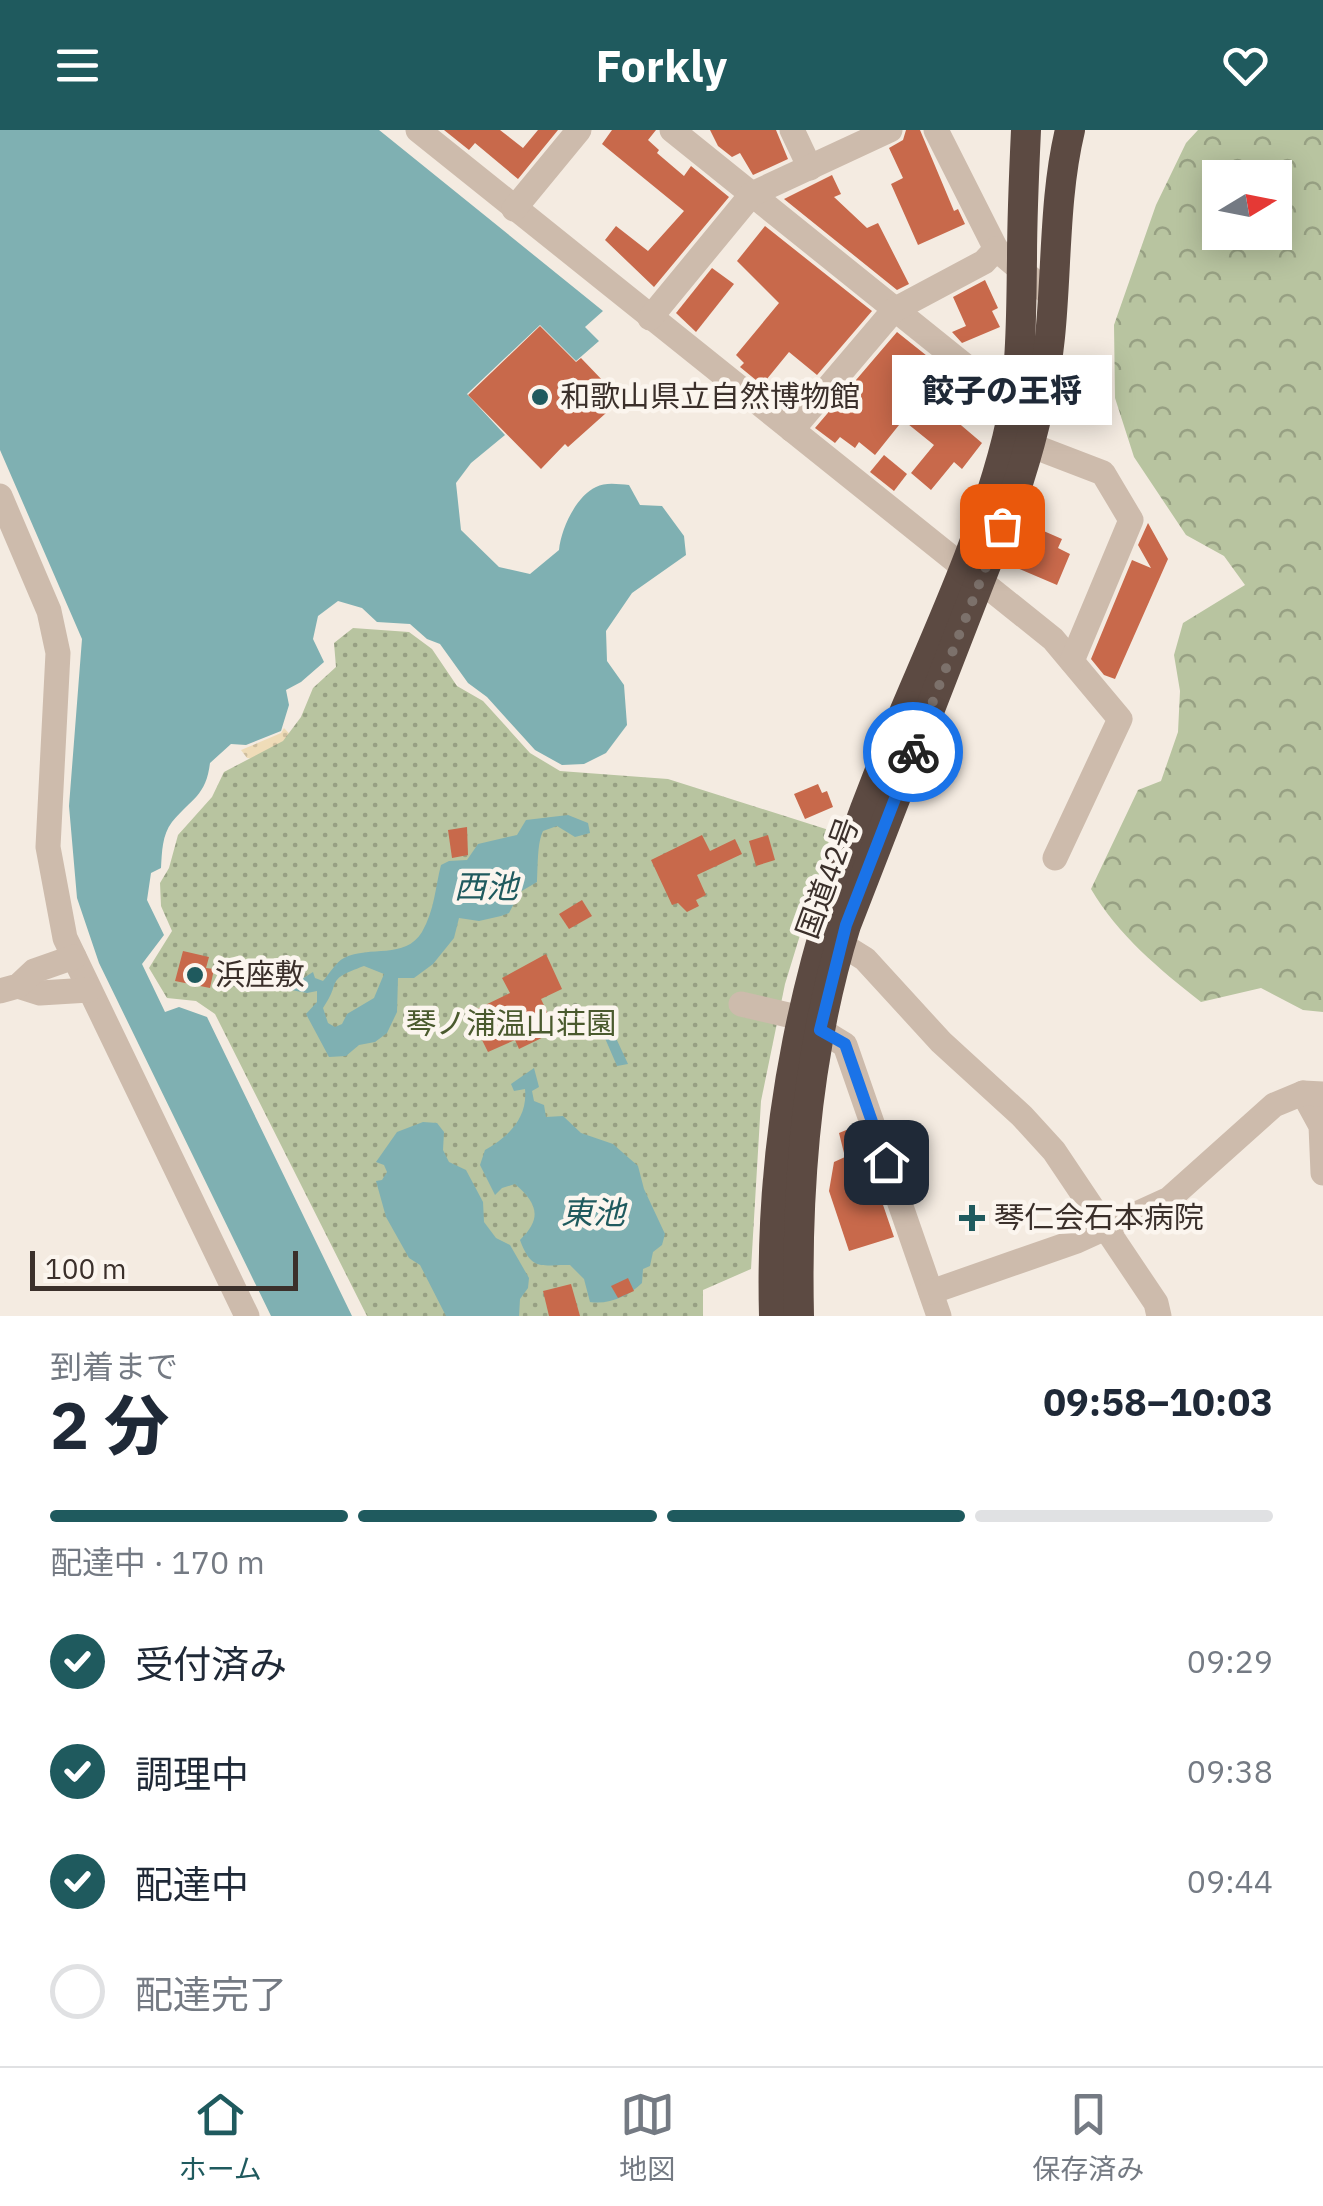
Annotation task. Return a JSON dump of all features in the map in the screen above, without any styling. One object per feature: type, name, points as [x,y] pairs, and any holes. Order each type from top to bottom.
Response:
[{"type":"highway","name":"国道42号","points":[[972,573],[1014,405],[1020,361],[1026,130]]},
{"type":"highway","name":"国道42号","points":[[780,1311],[780,1162],[810,1024],[876,780],[1030,446],[1044,386],[1061,182],[1070,130]]},
{"type":"street","points":[[418,130],[1053,639],[1120,718],[1055,858]]},
{"type":"street","points":[[514,209],[579,130]]},
{"type":"street","points":[[672,130],[1014,405]]},
{"type":"street","points":[[792,130],[810,168]]},
{"type":"street","points":[[650,318],[752,194],[890,130]]},
{"type":"street","points":[[936,130],[996,249],[1053,297]]},
{"type":"street","points":[[792,430],[894,310],[984,262],[996,249]]},
{"type":"street","points":[[1030,446],[1103,473],[1132,520],[1072,661]]},
{"type":"street","points":[[0,496],[49,612],[58,653],[48,847],[65,938],[247,1316]]},
{"type":"street","points":[[832,937],[864,959],[1054,1151],[1156,1303],[1159,1316]]},
{"type":"street","points":[[9,989],[34,971],[74,956]]},
{"type":"street","points":[[9,989],[40,993],[88,990]]},
{"type":"street","points":[[741,1004],[810,1024],[845,1044],[935,1304],[1169,1198],[1274,1105],[1313,1094],[1321,1126],[1323,1173]]},
{"type":"green space","points":[[1198,130],[1323,130],[1323,1012],[1303,1010],[1261,988],[1201,1002],[1127,936],[1091,889],[1138,790],[1161,781],[1178,732],[1180,691],[1174,655],[1183,623],[1245,585],[1224,556],[1186,535],[1134,457],[1115,398],[1114,325],[1156,205],[1186,143]]},
{"type":"green space","name":"琴ノ浦温山荘園","points":[[353,628],[409,632],[432,649],[457,686],[483,701],[530,753],[560,771],[668,779],[832,831],[785,984],[761,1101],[751,1269],[703,1290],[703,1316],[367,1316],[215,1014],[196,1001],[167,998],[149,968],[172,931],[161,906],[160,883],[169,868],[178,835],[212,797],[224,772],[283,741],[301,717],[313,688],[336,667],[334,643]]},
{"type":"sand","points":[[284,728],[299,744],[276,762],[247,758],[241,750],[281,733]]},
{"type":"water","points":[[0,130],[379,130],[603,311],[585,327],[599,341],[576,361],[540,325],[467,394],[505,435],[471,463],[456,483],[461,530],[499,567],[530,574],[559,550],[566,524],[582,498],[596,487],[612,484],[629,485],[640,505],[662,506],[684,536],[686,555],[632,593],[606,631],[607,661],[624,685],[627,725],[606,753],[584,764],[562,765],[535,750],[487,697],[468,683],[440,644],[427,639],[410,624],[377,622],[362,608],[338,601],[318,616],[313,639],[324,662],[286,690],[289,705],[281,731],[246,745],[231,744],[210,763],[201,790],[166,832],[161,868],[151,873],[147,900],[164,935],[142,964],[165,1012],[179,1007],[207,1017],[352,1316],[271,1316],[99,963],[77,898],[69,806],[82,639],[0,450]]},
{"type":"water","name":"西池","points":[[568,815],[588,823],[590,833],[575,837],[557,826],[543,831],[537,882],[520,892],[509,913],[479,921],[459,918],[454,938],[433,964],[414,978],[398,978],[397,1012],[387,1033],[375,1042],[359,1045],[346,1056],[329,1057],[306,1014],[317,1002],[317,991],[286,989],[313,972],[315,978],[323,981],[335,965],[354,954],[397,949],[415,941],[430,915],[441,865],[467,860],[478,844],[517,835],[526,820]],"holes":[[[364,966],[384,974],[374,998],[347,1014],[342,1024],[335,1027],[328,1023],[323,1008],[338,978]]]},
{"type":"water","points":[[603,1010],[628,1064],[617,1066],[598,1022],[569,1034],[566,1028]]},
{"type":"water","name":"東池","points":[[534,1068],[539,1087],[532,1091],[534,1101],[544,1105],[546,1117],[563,1116],[581,1133],[613,1144],[638,1166],[665,1234],[662,1245],[653,1252],[650,1266],[643,1269],[642,1283],[618,1298],[590,1302],[584,1279],[570,1265],[539,1264],[529,1258],[520,1240],[532,1225],[532,1204],[515,1184],[495,1195],[480,1165],[485,1150],[509,1133],[520,1118],[525,1089],[514,1091],[511,1084]]},
{"type":"water","name":"東池","points":[[423,1122],[437,1123],[444,1132],[443,1150],[449,1162],[466,1170],[483,1202],[484,1222],[496,1238],[510,1245],[529,1278],[528,1288],[520,1299],[519,1316],[446,1316],[420,1265],[409,1258],[386,1217],[376,1181],[382,1180],[387,1172],[384,1165],[376,1162],[397,1132]]},
{"type":"building","points":[[444,130],[500,130],[523,148],[538,130],[558,130],[518,179],[475,143],[469,150]]},
{"type":"building","points":[[612,130],[656,130],[648,140],[659,150],[657,153],[684,176],[691,166],[729,197],[654,287],[605,240],[616,226],[648,251],[684,211],[602,144]]},
{"type":"building","points":[[710,130],[776,130],[788,159],[753,175],[740,153],[732,157],[718,146]]},
{"type":"building","points":[[906,130],[920,130],[954,211],[958,209],[965,224],[918,245],[891,184],[903,178],[889,148],[903,140]]},
{"type":"building","points":[[832,175],[841,194],[834,197],[867,228],[878,223],[909,284],[897,290],[784,199]]},
{"type":"building","points":[[765,226],[872,311],[817,375],[789,352],[762,385],[740,367],[744,363],[736,355],[779,303],[737,261]]},
{"type":"building","points":[[712,268],[734,284],[696,332],[676,313]]},
{"type":"building","points":[[985,280],[998,308],[992,311],[1000,327],[962,343],[952,332],[966,326],[953,297]]},
{"type":"building","name":"和歌山県立自然博物館","points":[[540,326],[576,362],[581,358],[605,383],[600,387],[615,405],[568,447],[565,444],[541,469],[468,395]]},
{"type":"building","points":[[897,332],[976,395],[955,420],[982,443],[962,469],[954,462],[931,490],[911,473],[934,445],[903,420],[875,455],[859,442],[855,448],[840,437],[835,443],[815,428]]},
{"type":"building","points":[[884,455],[907,474],[894,491],[870,472]]},
{"type":"building","points":[[1023,522],[1062,539],[1058,548],[1070,554],[1057,585],[1008,564]]},
{"type":"building","points":[[1148,523],[1168,559],[1115,679],[1104,675],[1091,659],[1132,560],[1151,568],[1138,545]]},
{"type":"building","points":[[818,784],[822,793],[827,791],[833,807],[805,819],[794,794]]},
{"type":"building","points":[[467,827],[468,855],[452,858],[448,830]]},
{"type":"building","points":[[702,835],[710,851],[735,839],[742,854],[697,875],[706,895],[696,900],[699,906],[687,912],[678,903],[672,905],[651,860]]},
{"type":"building","points":[[768,835],[775,860],[756,866],[749,841]]},
{"type":"building","points":[[582,900],[592,916],[569,929],[559,914]]},
{"type":"building","name":"浜座敷","points":[[183,951],[209,957],[206,968],[214,969],[210,988],[175,981]]},
{"type":"building","points":[[546,954],[562,989],[541,999],[556,1031],[519,1049],[515,1040],[488,1052],[481,1038],[488,1035],[475,1010],[510,993],[502,978]]},
{"type":"building","points":[[856,1126],[894,1237],[849,1251],[829,1191],[834,1162],[845,1157],[839,1133]]},
{"type":"building","points":[[628,1278],[634,1291],[618,1298],[611,1286]]},
{"type":"building","points":[[571,1284],[580,1316],[549,1316],[543,1291]]},
{"type":"way so far","points":[[913,752],[1002,526]]},
{"type":"place","name":"和歌山県立自然博物館","points":[[540,397]]},
{"type":"place","name":"餃子の王将","points":[[1002,526]]},
{"type":"place","name":"浜座敷","points":[[195,975]]},
{"type":"place","name":"琴仁会石本病院","points":[[972,1218]]},
{"type":"route","points":[[886,1162],[845,1044],[820,1030],[846,925],[913,752]]}]
